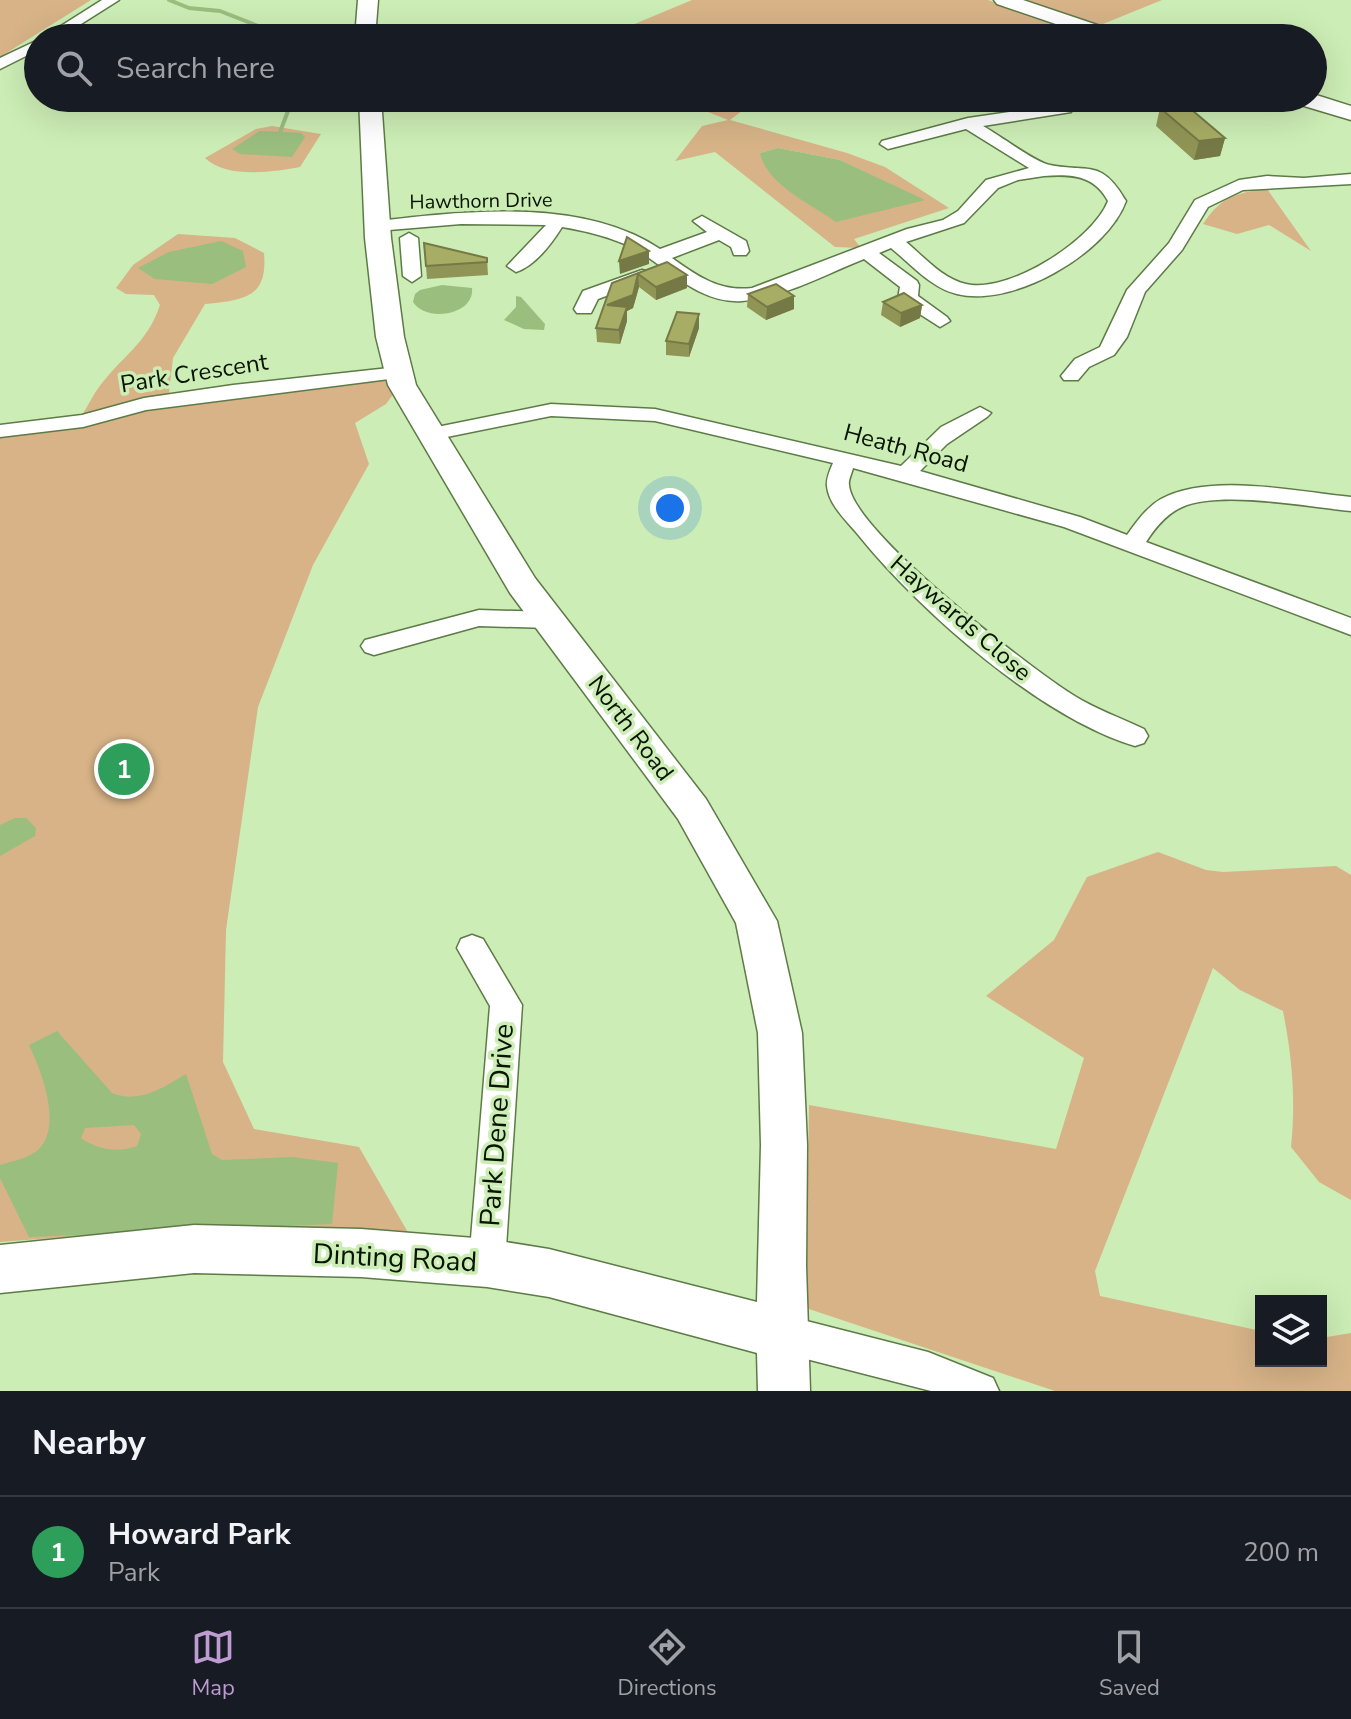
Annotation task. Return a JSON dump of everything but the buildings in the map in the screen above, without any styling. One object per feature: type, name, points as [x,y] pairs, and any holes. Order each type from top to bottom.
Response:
[{"type":"street","points":[[72,24],[112,0]]},
{"type":"street","points":[[366,24],[368,0]]},
{"type":"street","points":[[1004,0],[1075,24]]},
{"type":"street","points":[[0,64],[24,51]]},
{"type":"street","points":[[1327,106],[1351,113]]},
{"type":"street","name":"North Road","points":[[372,112],[402,267],[398,373],[402,385],[522,585],[692,809],[756,921],[780,1033],[784,1145],[781,1266],[784,1391]]},
{"type":"street","points":[[888,144],[968,123],[1044,112]]},
{"type":"street","points":[[968,123],[1046,171]]},
{"type":"street","name":"Hawthorn Drive","points":[[393,232],[471,220],[557,222],[602,230],[643,246],[708,289],[750,294],[910,234],[946,226],[967,216],[982,191],[995,182],[1046,171],[1075,170],[1096,176],[1106,183],[1117,201],[1113,214],[1099,232],[1062,260],[1002,287],[976,292],[957,289],[894,241]]},
{"type":"street","points":[[1071,376],[1082,363],[1107,351],[1117,337],[1136,290],[1176,246],[1201,204],[1239,185],[1267,181],[1304,183],[1351,179]]},
{"type":"street","points":[[702,221],[740,245],[740,251]]},
{"type":"street","points":[[516,266],[544,241],[557,222]]},
{"type":"street","points":[[584,309],[590,295],[600,285],[665,261],[721,233]]},
{"type":"street","points":[[865,251],[910,285],[908,298],[940,321]]},
{"type":"street","name":"Park Crescent","points":[[0,431],[83,421],[174,400],[398,373]]},
{"type":"street","name":"Heath Road","points":[[432,434],[551,410],[617,412],[695,423],[906,474],[1072,522],[1351,627]]},
{"type":"street","points":[[906,474],[920,455],[946,432],[980,413]]},
{"type":"street","name":"Haywards Close","points":[[845,459],[837,484],[843,502],[899,569],[1009,664],[1066,703],[1135,736]]},
{"type":"street","points":[[1133,544],[1159,511],[1182,499],[1221,494],[1351,504]]},
{"type":"street","points":[[374,646],[479,618],[549,620]]},
{"type":"street","name":"Park Dene Drive","points":[[472,948],[506,1005],[487,1263]]},
{"type":"street","name":"Dinting Road","points":[[0,1269],[194,1249],[361,1253],[487,1263],[549,1273],[783,1334]]},
{"type":"street","points":[[783,1334],[928,1371],[980,1391]]},
{"type":"shaded area","points":[[0,0],[91,0],[53,24],[24,24],[24,42],[0,57]]},
{"type":"shaded area","points":[[692,0],[988,0],[1061,24],[635,24]]},
{"type":"shaded area","points":[[1017,0],[1162,0],[1103,24],[1092,24]]},
{"type":"shaded area","points":[[708,112],[741,112],[730,120],[885,167],[949,208],[854,239],[861,248],[835,247],[715,152],[675,161],[702,126],[728,120]],"holes":[[[778,148],[840,160],[923,200],[760,153]]]},
{"type":"shaded area","points":[[272,126],[321,134],[300,167],[263,172],[237,171],[214,165],[205,158],[256,129]]},
{"type":"shaded area","points":[[260,131],[301,133],[305,137],[292,157],[240,154],[232,149]]},
{"type":"shaded area","points":[[778,148],[840,160],[925,200],[836,222],[791,193],[771,175],[760,153]]},
{"type":"shaded area","points":[[1267,189],[1311,251],[1269,225],[1237,234],[1203,224],[1216,208],[1230,198]]},
{"type":"shaded area","points":[[178,234],[235,238],[264,253],[262,279],[251,294],[242,298],[205,304],[173,358],[169,393],[82,415],[99,387],[148,330],[160,305],[154,295],[126,294],[116,288],[133,265]]},
{"type":"shaded area","points":[[221,241],[243,251],[246,267],[212,284],[155,279],[138,268],[169,252]]},
{"type":"shaded area","points":[[442,285],[472,288],[471,297],[458,310],[438,314],[419,309],[413,302],[420,290]]},
{"type":"shaded area","points":[[516,296],[521,297],[545,324],[544,330],[524,329],[504,320],[516,307]]},
{"type":"shaded area","points":[[404,380],[386,404],[355,423],[369,464],[313,565],[258,707],[226,930],[223,1062],[254,1129],[359,1147],[410,1236],[157,1230],[0,1242],[0,437],[251,393]]},
{"type":"shaded area","points":[[15,818],[26,818],[36,828],[35,836],[0,856],[0,825]]},
{"type":"shaded area","points":[[1158,852],[1206,870],[1223,872],[1336,866],[1351,875],[1351,1200],[1319,1182],[1291,1147],[1292,1078],[1283,1011],[1240,990],[1213,968],[1095,1271],[1100,1296],[1255,1330],[1255,1367],[1327,1367],[1327,1337],[1351,1333],[1351,1391],[1055,1391],[806,1308],[809,1105],[1056,1149],[1084,1058],[986,996],[1054,940],[1087,877]]},
{"type":"shaded area","points":[[57,1031],[112,1093],[122,1096],[150,1093],[186,1074],[212,1154],[222,1160],[292,1157],[338,1163],[332,1224],[29,1237],[0,1178],[0,1165],[22,1159],[40,1148],[49,1125],[47,1096],[29,1045]],"holes":[[[134,1125],[141,1134],[137,1146],[116,1150],[101,1148],[81,1138],[85,1128]]]},
{"type":"waterway","points":[[169,0],[189,8],[220,11],[253,24]]},
{"type":"waterway","points":[[280,132],[288,112]]},
{"type":"place","name":"Howard Park","points":[[124,769]]}]
